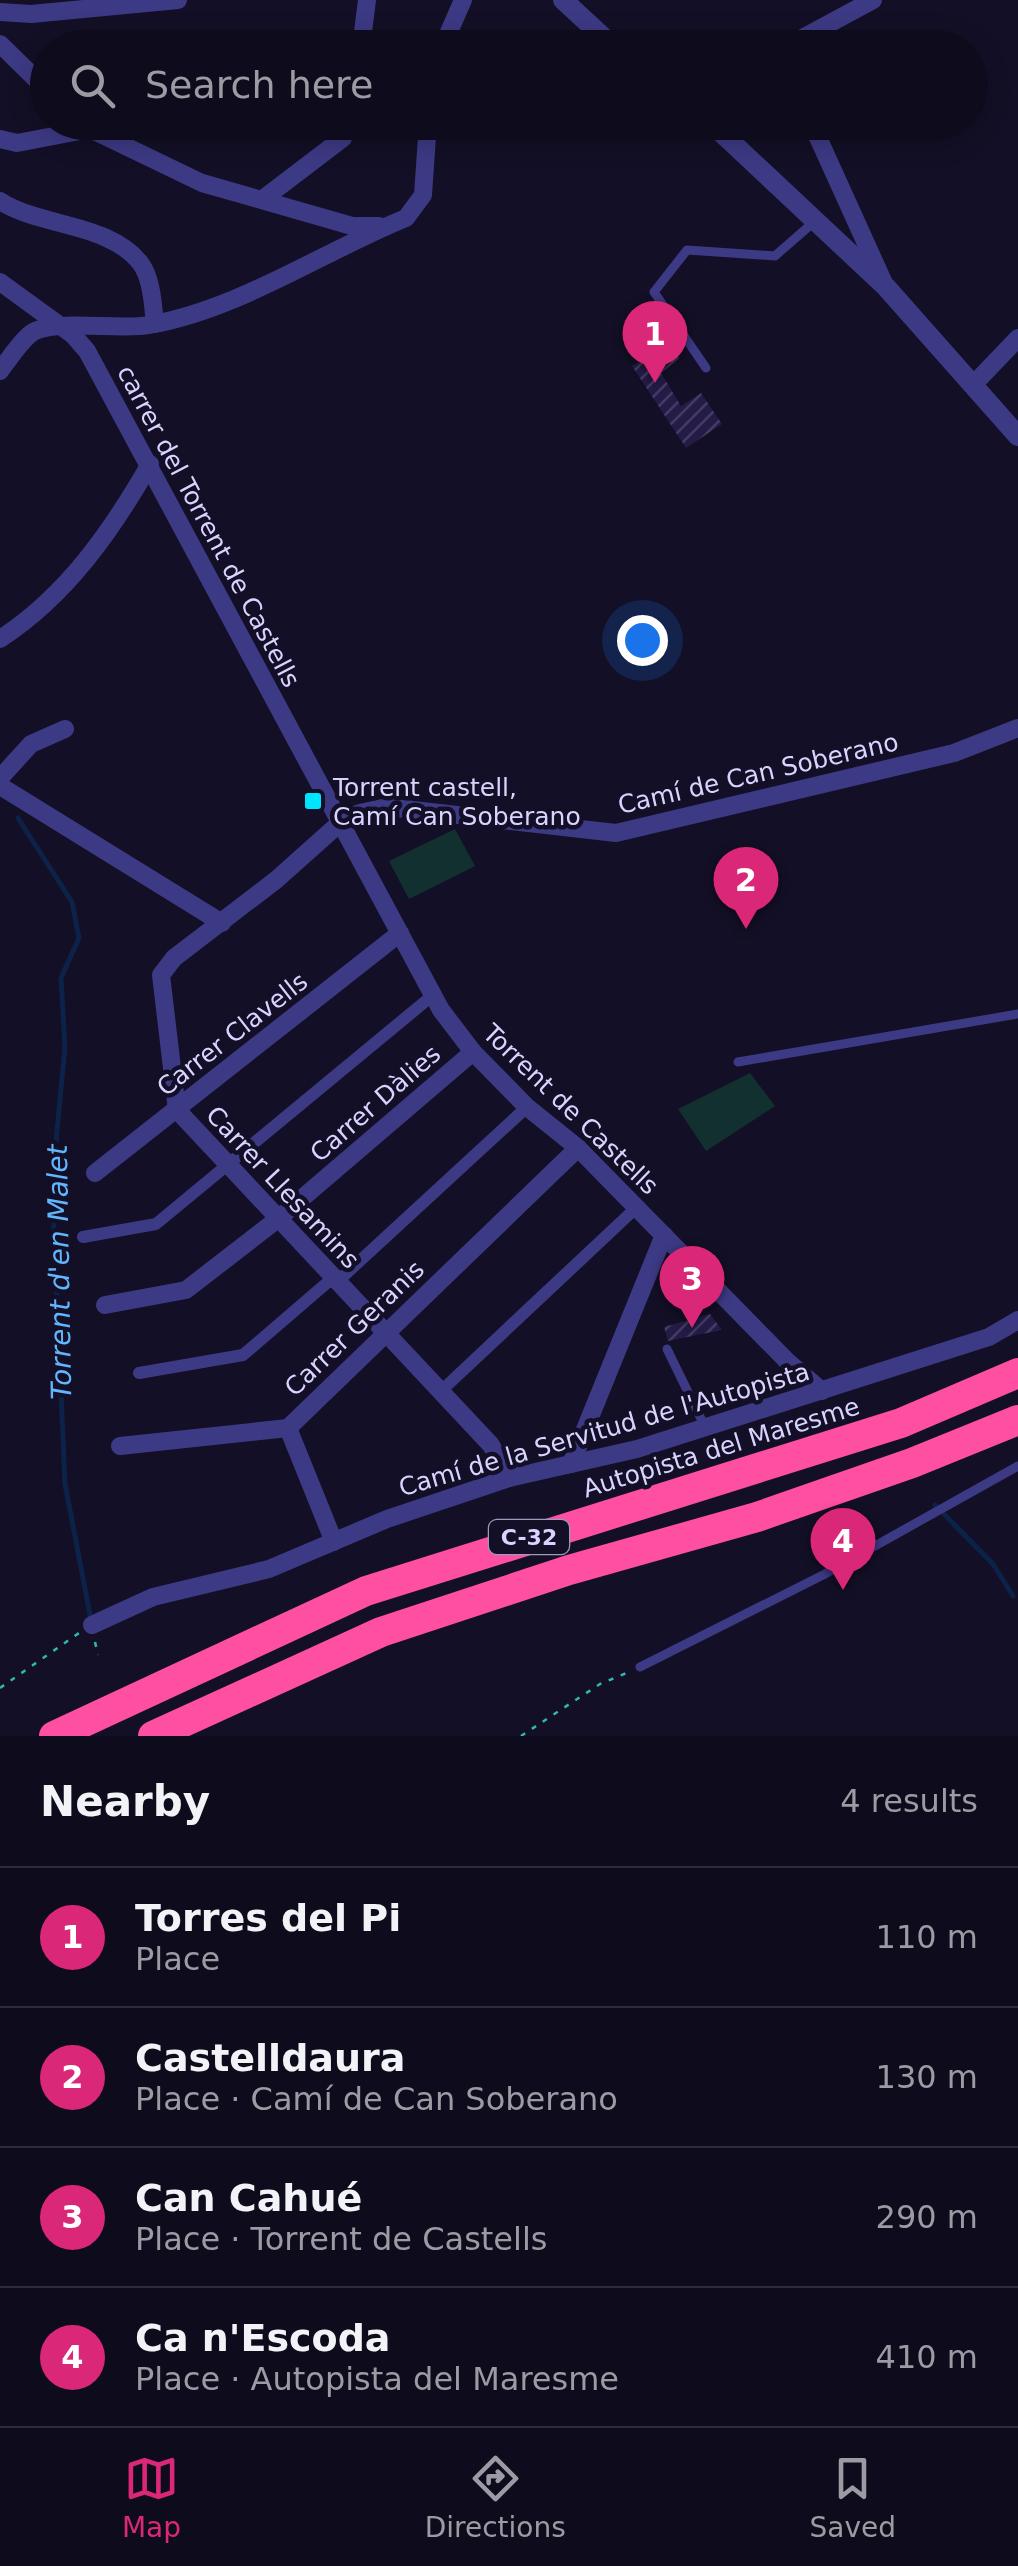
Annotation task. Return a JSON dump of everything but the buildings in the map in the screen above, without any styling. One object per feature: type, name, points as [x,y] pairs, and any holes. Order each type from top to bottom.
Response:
[{"type":"highway","name":"Autopista del Maresme","points":[[54,1736],[366,1591],[901,1423],[1018,1373]]},
{"type":"highway","name":"C-32","points":[[153,1736],[381,1632],[569,1570],[757,1517],[912,1464],[1018,1420]]},
{"type":"street","points":[[0,12],[178,0]]},
{"type":"street","points":[[363,30],[367,0]]},
{"type":"street","points":[[450,30],[463,0]]},
{"type":"street","points":[[563,0],[596,30]]},
{"type":"street","points":[[817,30],[873,0]]},
{"type":"street","points":[[0,44],[30,73]]},
{"type":"street","points":[[0,139],[17,143],[30,140]]},
{"type":"street","points":[[115,140],[202,183],[352,226],[386,226]]},
{"type":"street","points":[[264,198],[340,140]]},
{"type":"street","points":[[0,371],[30,334],[57,324],[102,329],[154,324],[242,294],[406,218],[423,195],[427,140]]},
{"type":"street","points":[[730,140],[886,288],[1018,436]]},
{"type":"street","points":[[819,140],[886,288]]},
{"type":"street","points":[[0,201],[22,215],[116,244],[142,264],[154,324]]},
{"type":"street","name":"carrer del Torrent de Castells","points":[[0,282],[57,324],[86,352],[341,822]]},
{"type":"street","points":[[974,385],[1018,338]]},
{"type":"street","points":[[0,639],[67,583],[118,520],[150,464]]},
{"type":"street","name":"Camí de Can Soberano","points":[[176,1110],[161,975],[174,958],[222,923],[341,822],[387,807],[616,834],[954,753],[1018,728]]},
{"type":"street","points":[[0,778],[31,744],[65,729]]},
{"type":"street","points":[[0,786],[222,923]]},
{"type":"street","name":"Torrent de Castells","points":[[341,822],[433,996],[472,1052],[527,1106],[578,1148],[822,1390]]},
{"type":"street","name":"Carrer Clavells","points":[[95,1173],[400,933]]},
{"type":"street","points":[[83,1237],[156,1224],[223,1168],[230,1168],[433,996]]},
{"type":"street","name":"Carrer Dàlies","points":[[104,1305],[186,1290],[279,1218],[472,1052]]},
{"type":"street","points":[[139,1373],[243,1355],[328,1282],[338,1282],[527,1106]]},
{"type":"street","name":"Carrer Llesamins","points":[[176,1110],[492,1445],[509,1478]]},
{"type":"street","name":"Carrer Geranis","points":[[120,1446],[288,1428],[578,1148]]},
{"type":"street","points":[[441,1391],[637,1207]]},
{"type":"street","points":[[571,1464],[664,1235]]},
{"type":"street","name":"Camí de la Servitud de l'Autopista","points":[[92,1624],[154,1598],[268,1569],[509,1478],[705,1428],[989,1337],[1018,1320]]},
{"type":"street","points":[[288,1428],[334,1542]]},
{"type":"lane","points":[[706,368],[654,292],[687,250],[775,256],[817,219]]},
{"type":"lane","points":[[738,1062],[1018,1014]]},
{"type":"lane","points":[[666,1348],[705,1428]]},
{"type":"lane","points":[[640,1667],[823,1574],[1018,1466]]},
{"type":"path","points":[[0,1688],[92,1624]]},
{"type":"path","points":[[521,1736],[600,1684],[640,1667]]},
{"type":"green space","points":[[455,829],[475,866],[409,899],[389,861]]},
{"type":"green space","points":[[750,1073],[775,1106],[706,1151],[678,1109]]},
{"type":"waterway","name":"Torrent d'en Malet","points":[[18,818],[72,902],[79,938],[61,978],[65,1047],[52,1183],[65,1484],[91,1620]]},
{"type":"waterway","name":"Torrent de Castells","points":[[935,1505],[993,1564],[1013,1596]]},
{"type":"place","name":"Torres del Pi","points":[[655,383]]},
{"type":"place","name":"Torrent castell, Camí Can Soberano","points":[[313,801]]},
{"type":"place","name":"Castelldaura","points":[[746,929]]},
{"type":"place","name":"Can Cahué","points":[[692,1328]]},
{"type":"place","name":"Ca n'Escoda","points":[[843,1590]]}]
